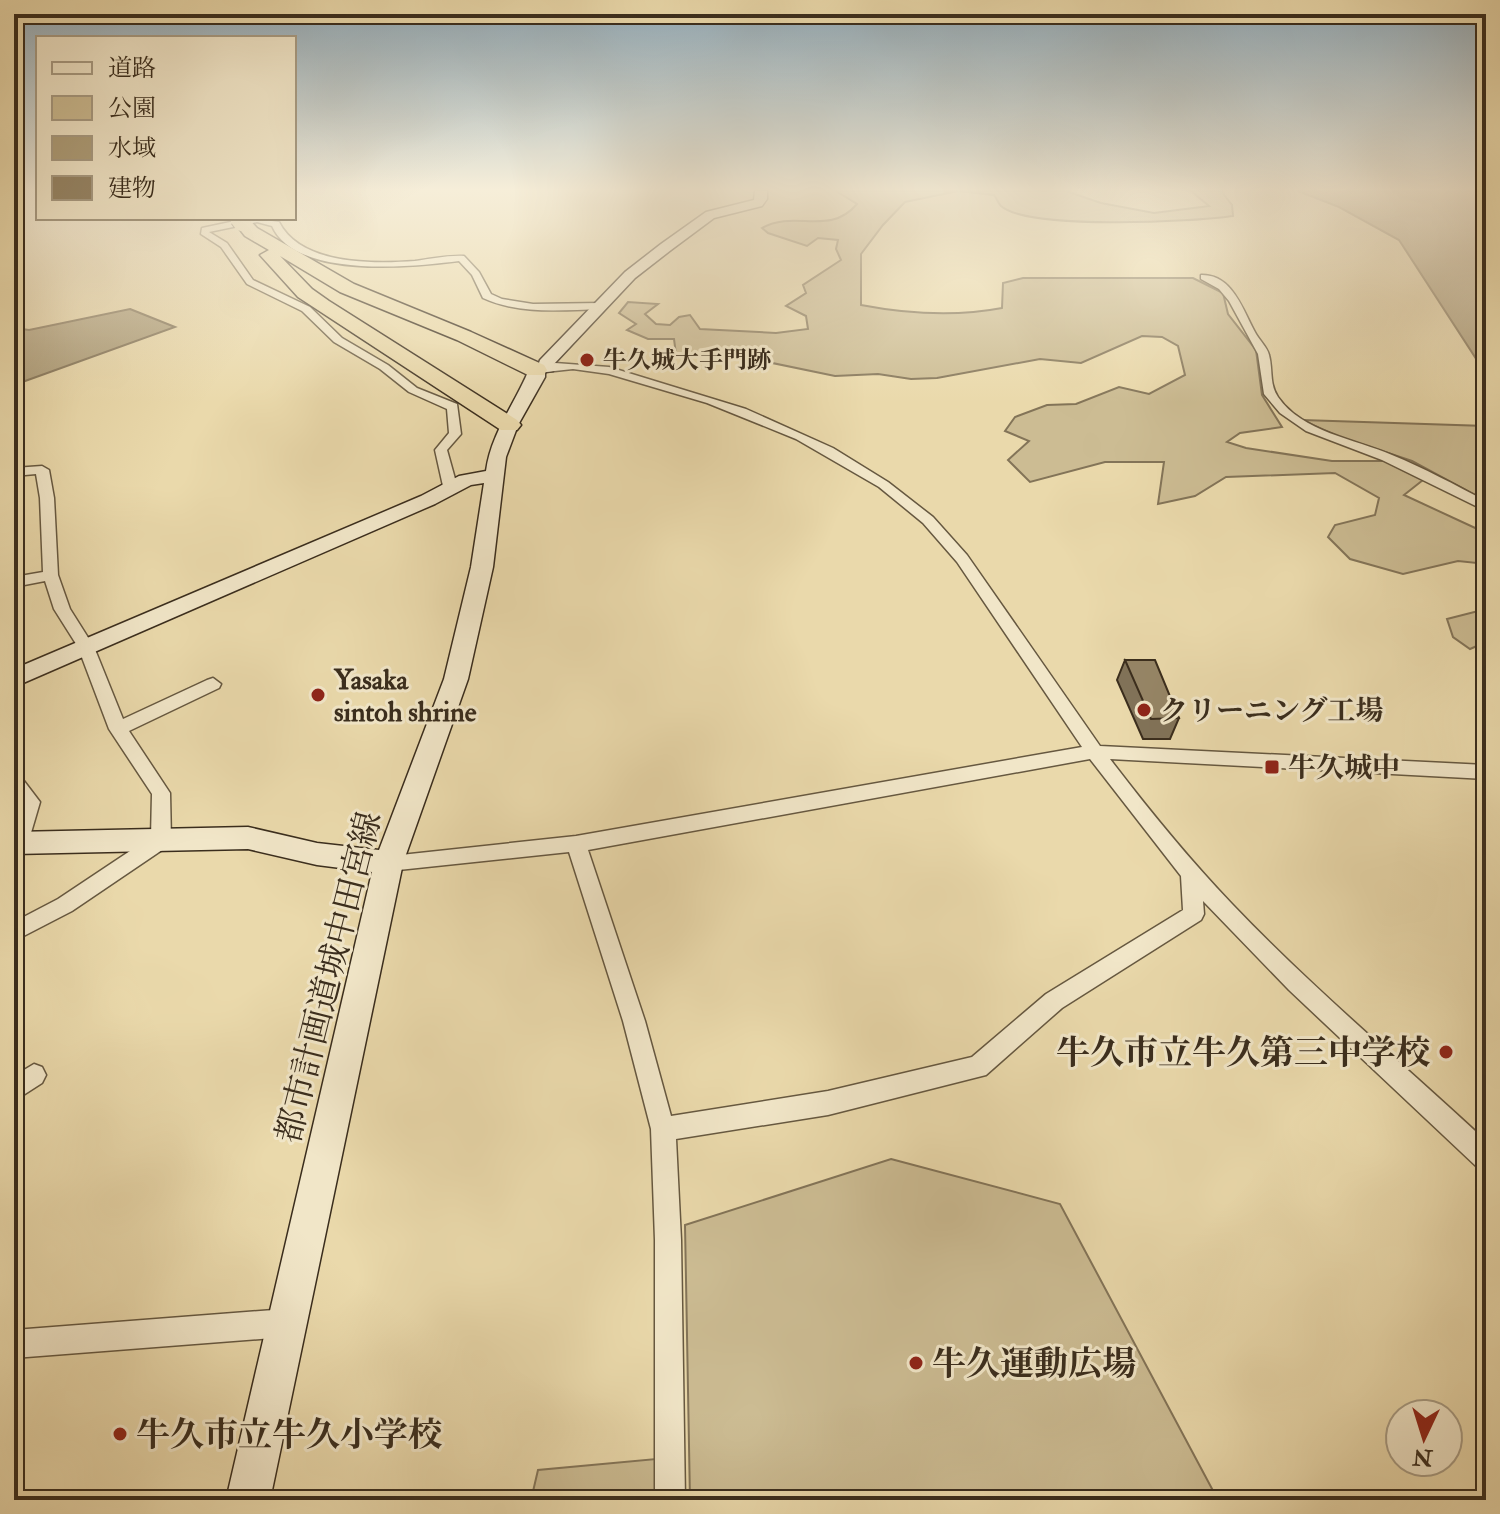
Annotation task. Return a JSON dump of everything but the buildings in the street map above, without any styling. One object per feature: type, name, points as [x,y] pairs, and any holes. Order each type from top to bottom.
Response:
[{"type":"highway","points":[[275,262],[305,293],[509,425]]},
{"type":"highway","points":[[305,262],[347,288],[542,369]]},
{"type":"street","points":[[236,262],[250,282],[306,309],[338,340],[384,367],[413,390],[453,407],[455,434],[441,450],[450,486]]},
{"type":"street","points":[[351,262],[397,267],[435,262]]},
{"type":"street","points":[[464,262],[476,274],[487,296],[500,302],[533,307],[601,306]]},
{"type":"street","name":"都市計画道城中田宮線","points":[[248,1500],[389,863],[456,679],[482,567],[492,476],[509,425],[546,363],[630,275],[647,262]]},
{"type":"street","points":[[1204,277],[1234,295],[1253,338],[1264,354],[1267,385],[1272,398],[1291,416],[1311,428],[1383,455],[1486,507]]},
{"type":"street","points":[[542,369],[575,364],[606,369],[755,416],[813,441],[912,505],[952,548],[1092,752],[1191,872],[1258,946],[1486,1158]]},
{"type":"street","points":[[14,472],[42,470],[47,498],[51,575],[62,609],[86,647],[118,729],[161,793],[161,841]]},
{"type":"street","points":[[14,679],[428,500],[450,486],[492,476]]},
{"type":"street","points":[[14,582],[51,575]]},
{"type":"street","points":[[118,729],[213,684]]},
{"type":"street","points":[[17,786],[31,802],[16,843],[248,838],[317,854],[389,863],[576,844],[1092,752],[1486,772]]},
{"type":"street","points":[[14,932],[65,905],[161,841]]},
{"type":"street","points":[[576,844],[634,1021],[663,1129],[668,1240],[670,1500]]},
{"type":"street","points":[[663,1129],[828,1103],[978,1067],[1054,1001],[1194,914],[1191,872]]},
{"type":"street","points":[[14,1090],[34,1075]]},
{"type":"street","points":[[14,1344],[286,1323]]},
{"type":"green space","points":[[838,262],[861,262],[861,305],[896,311],[967,313],[1002,308],[1003,283],[1023,278],[1193,278],[1223,293],[1228,314],[1256,350],[1262,395],[1282,427],[1240,433],[1227,442],[1246,448],[1332,461],[1385,461],[1423,480],[1404,495],[1486,533],[1486,564],[1458,561],[1403,574],[1350,559],[1328,537],[1335,525],[1375,515],[1379,498],[1335,473],[1226,477],[1195,496],[1158,504],[1164,462],[1105,462],[1030,482],[1008,460],[1029,441],[1005,431],[1015,417],[1047,405],[1076,404],[1119,387],[1149,394],[1185,375],[1178,346],[1162,337],[1142,336],[1081,363],[1040,359],[937,378],[911,379],[878,374],[835,376],[724,353],[676,354],[674,339],[648,339],[627,330],[636,324],[619,313],[628,302],[658,304],[645,314],[656,324],[670,325],[679,317],[690,315],[700,329],[776,333],[808,329],[806,316],[786,306],[806,293],[803,285]]},
{"type":"green space","points":[[1302,420],[1486,426],[1486,501],[1412,461],[1337,436]]},
{"type":"green space","points":[[1486,609],[1486,642],[1470,649],[1453,637],[1447,619]]},
{"type":"green space","name":"牛久運動広場","points":[[891,1159],[1060,1204],[1218,1500],[690,1500],[685,1225]]},
{"type":"green space","points":[[656,1459],[658,1500],[531,1500],[538,1470]]},
{"type":"water","points":[[1413,262],[1486,262],[1486,374]]},
{"type":"water","points":[[130,309],[175,327],[14,385],[14,328],[29,330]]},
{"type":"place","name":"牛久城大手門跡","points":[[587,360]]},
{"type":"place","name":"Yasaka sintoh shrine","points":[[318,695]]},
{"type":"place","name":"クリーニング工場","points":[[1144,710]]},
{"type":"place","name":"牛久城中","points":[[1272,767]]},
{"type":"place","name":"牛久市立牛久第三中学校","points":[[1446,1052]]},
{"type":"place","name":"牛久運動広場","points":[[916,1363]]},
{"type":"place","name":"牛久市立牛久小学校","points":[[120,1434]]}]
